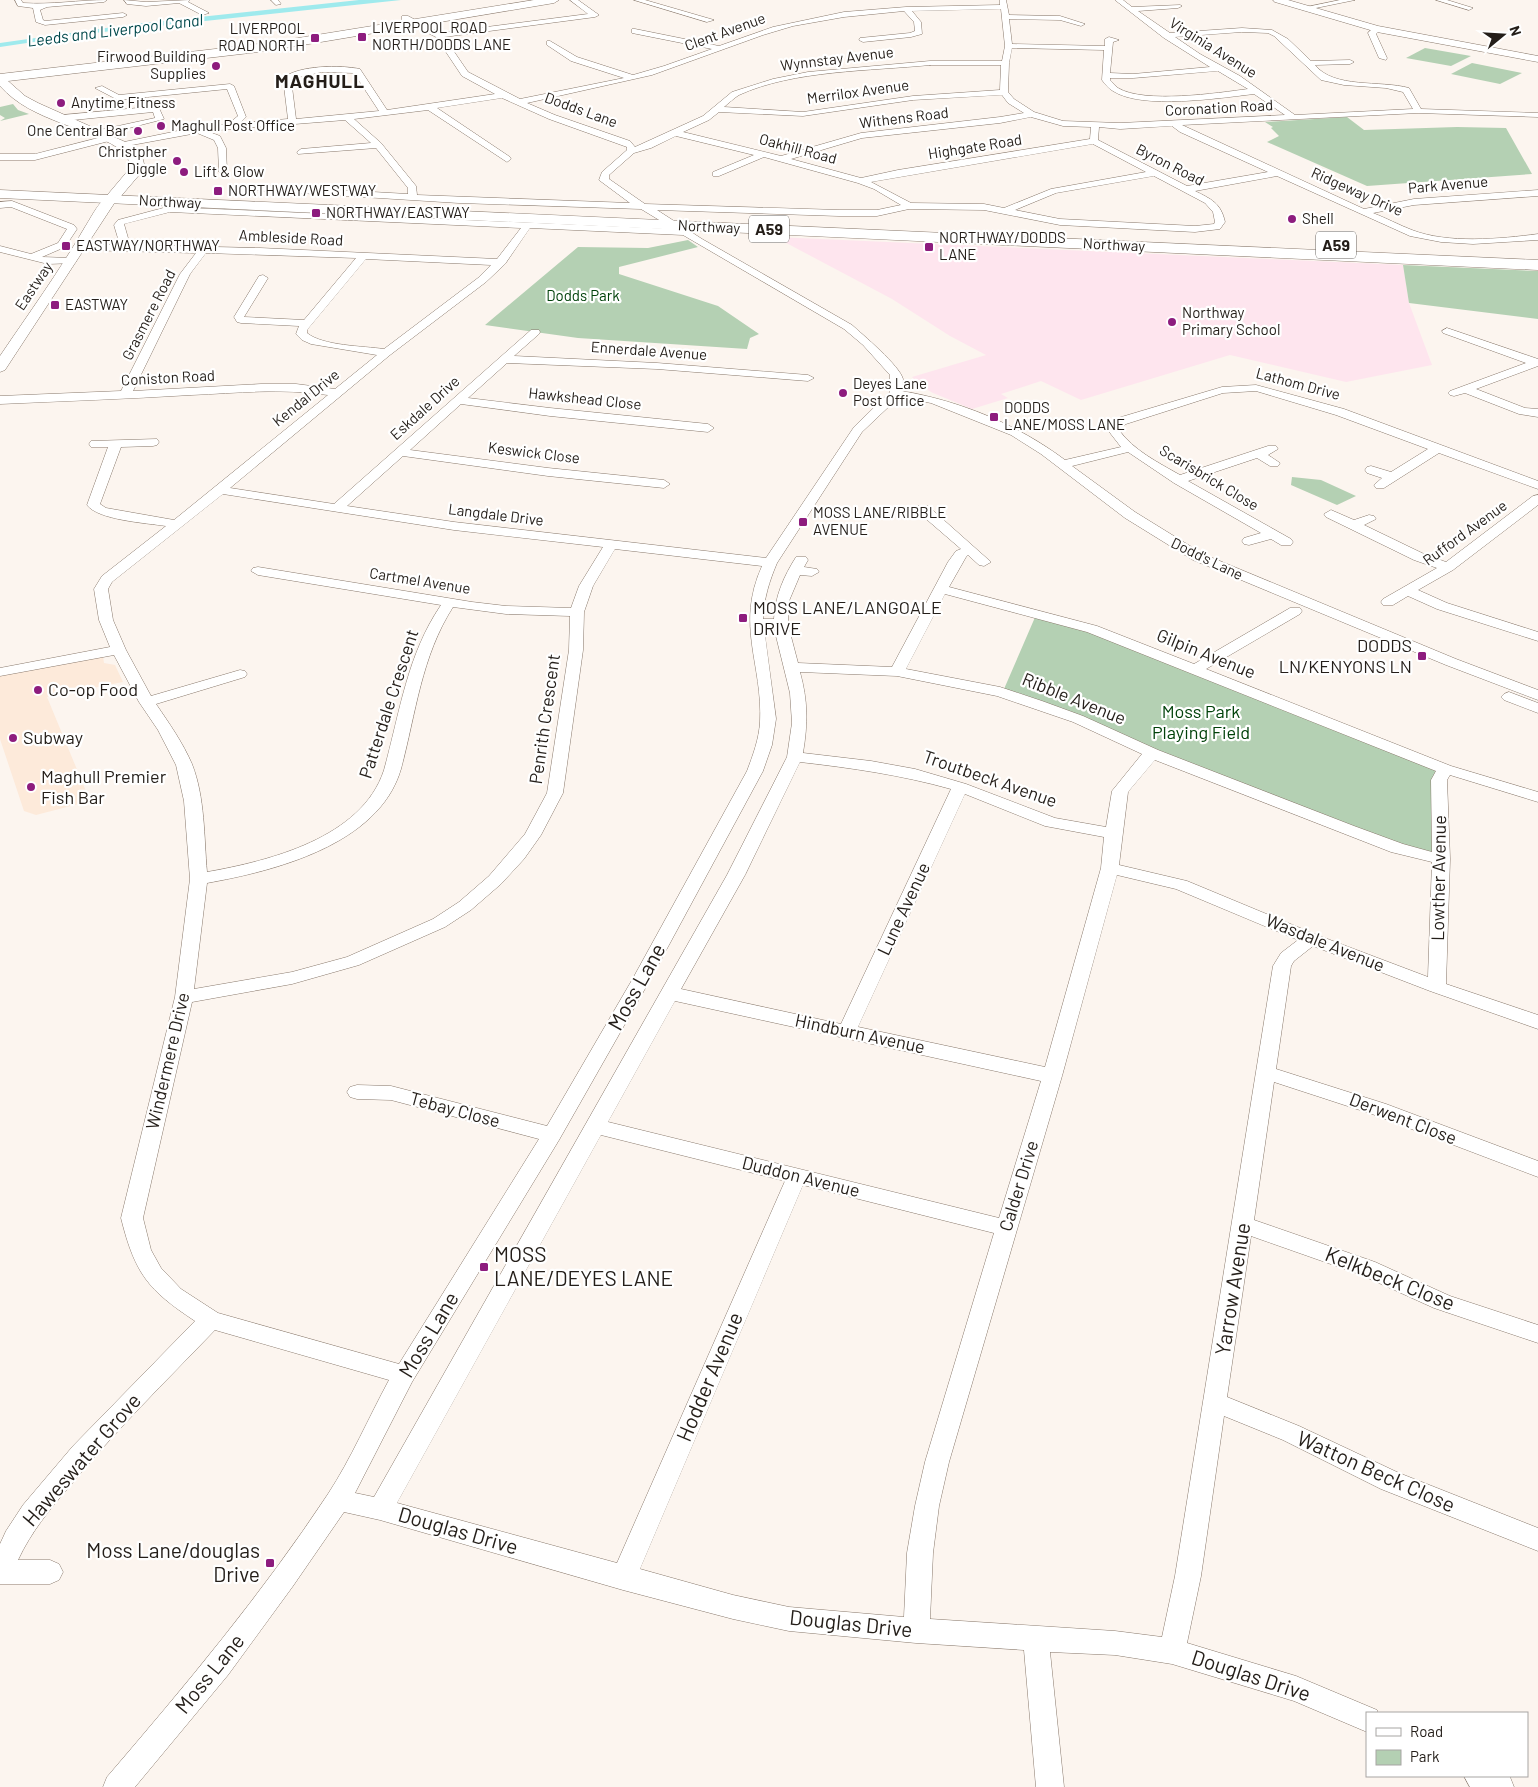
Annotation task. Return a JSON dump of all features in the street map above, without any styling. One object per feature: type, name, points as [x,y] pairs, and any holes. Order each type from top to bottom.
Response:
[{"type":"main road","points":[[0,79],[267,47],[410,20],[554,0]]},
{"type":"main road","points":[[18,96],[30,81],[54,73]]},
{"type":"main road","points":[[0,79],[18,96],[38,108],[124,145],[135,156],[138,168],[115,195]]},
{"type":"main road","name":"Northway","points":[[0,186],[115,195],[172,202],[680,229],[1538,264]]},
{"type":"main road","name":"Northway","points":[[0,194],[115,195],[538,210],[1538,254]]},
{"type":"main road","points":[[538,210],[575,216],[652,220],[680,229]]},
{"type":"street","points":[[18,0],[20,5],[39,6],[104,0]]},
{"type":"street","points":[[127,0],[129,3],[137,4],[184,0],[205,13]]},
{"type":"street","points":[[439,35],[595,15],[573,0]]},
{"type":"street","points":[[636,0],[710,20]]},
{"type":"street","name":"Virginia Avenue","points":[[1118,0],[1197,56],[1256,91],[1294,118]]},
{"type":"street","points":[[1278,0],[1377,29],[1538,59]]},
{"type":"street","points":[[1306,8],[1352,0]]},
{"type":"street","points":[[1439,0],[1468,8]]},
{"type":"street","points":[[1003,4],[1009,46],[1005,63],[1004,92]]},
{"type":"street","name":"Clent Avenue","points":[[519,102],[666,68],[766,31],[817,19],[906,9],[1003,4]]},
{"type":"street","points":[[39,6],[36,9],[40,22],[123,15]]},
{"type":"street","points":[[1129,9],[1178,6]]},
{"type":"street","points":[[867,39],[911,35],[919,32],[917,20],[906,9]]},
{"type":"street","points":[[1005,17],[1060,16],[1081,24]]},
{"type":"street","name":"Dodds Lane","points":[[410,20],[439,35],[465,74],[503,95],[552,117],[619,139],[631,146],[631,151],[605,174],[604,180],[614,189],[859,335],[895,374],[897,379],[896,393]]},
{"type":"street","points":[[1377,29],[1372,33],[1383,58]]},
{"type":"street","points":[[1168,36],[1269,30],[1291,45],[1310,63],[1316,73],[1338,82],[1391,86],[1406,90],[1418,111]]},
{"type":"street","points":[[635,31],[721,48]]},
{"type":"street","points":[[1116,40],[1109,40],[1105,75],[1108,85],[1116,91],[1140,98],[1161,99],[1256,91]]},
{"type":"street","points":[[550,43],[574,59],[631,77]]},
{"type":"street","points":[[1009,46],[1109,48]]},
{"type":"street","name":"Wynnstay Avenue","points":[[631,151],[648,146],[706,118],[735,94],[773,81],[808,74],[946,62],[1005,63]]},
{"type":"street","points":[[1310,63],[1350,62]]},
{"type":"street","points":[[1105,75],[1133,76],[1220,68]]},
{"type":"street","points":[[292,122],[287,78],[295,75],[332,70],[357,70],[384,112]]},
{"type":"street","points":[[99,88],[118,98],[230,86],[242,116],[231,126]]},
{"type":"street","name":"Merrilox Avenue","points":[[716,110],[804,114],[913,98],[1004,92]]},
{"type":"street","name":"Coronation Road","points":[[1004,92],[1011,101],[1031,114],[1063,123],[1095,126],[1175,124],[1418,111],[1538,115]]},
{"type":"street","points":[[124,145],[197,130],[347,117],[430,107],[503,95]]},
{"type":"street","points":[[430,107],[507,159]]},
{"type":"street","points":[[0,157],[35,158],[160,118],[156,110],[138,110],[63,118]]},
{"type":"street","name":"Withens Road","points":[[782,159],[861,136],[1000,120],[1031,114]]},
{"type":"street","points":[[347,117],[378,145],[413,188],[412,195]]},
{"type":"street","name":"Ridgeway Drive","points":[[1175,124],[1183,130],[1410,233],[1439,239],[1491,241],[1538,237]]},
{"type":"street","points":[[1094,142],[1095,126]]},
{"type":"street","points":[[197,130],[217,138],[222,148],[223,172]]},
{"type":"street","name":"Oakhill Road","points":[[674,133],[763,154],[861,181],[878,187],[909,206]]},
{"type":"street","name":"Byron Road","points":[[1094,142],[1208,200],[1218,211],[1220,222],[1217,227],[1205,229]]},
{"type":"street","name":"Highgate Road","points":[[861,181],[898,173],[1094,142]]},
{"type":"street","points":[[301,152],[378,145]]},
{"type":"street","points":[[716,174],[763,154]]},
{"type":"street","points":[[1006,211],[1036,196],[1054,191],[1157,173]]},
{"type":"street","points":[[1188,189],[1278,173]]},
{"type":"street","name":"Northway","points":[[252,187],[412,195],[459,200],[645,207],[877,213],[909,206],[960,206],[1006,211],[1060,222],[1205,229]]},
{"type":"street","name":"Park Avenue","points":[[1362,212],[1414,202],[1538,193]]},
{"type":"street","name":"Eastway","points":[[0,366],[81,248],[90,228],[115,195]]},
{"type":"street","points":[[0,205],[12,204],[71,227],[72,229],[62,245],[32,257]]},
{"type":"street","name":"Northway","points":[[126,248],[119,225],[121,222],[170,209],[527,226],[680,229]]},
{"type":"street","name":"Kendal Drive","points":[[100,589],[107,579],[220,490],[386,353],[482,280],[501,262],[527,226]]},
{"type":"street","name":"Ambleside Road","points":[[81,248],[202,250],[501,262]]},
{"type":"street","points":[[0,249],[48,261],[71,261]]},
{"type":"street","name":"Grasmere Road","points":[[125,396],[185,274],[202,250]]},
{"type":"street","points":[[364,256],[308,322],[301,334],[306,339],[386,353]]},
{"type":"street","points":[[263,278],[239,318],[240,320],[308,322]]},
{"type":"street","points":[[1458,335],[1471,329]]},
{"type":"street","points":[[1447,330],[1537,363]]},
{"type":"street","name":"Eskdale Drive","points":[[336,509],[535,332]]},
{"type":"street","name":"Ennerdale Avenue","points":[[504,359],[794,373],[808,378]]},
{"type":"street","points":[[1537,363],[1459,391],[1523,411],[1538,413]]},
{"type":"street","name":"Coniston Road","points":[[0,400],[125,396],[268,387],[296,387],[337,393]]},
{"type":"street","name":"Lathom Drive","points":[[1132,448],[1113,432],[1115,425],[1222,390],[1244,387],[1281,394],[1438,448],[1538,486]]},
{"type":"street","name":"Dodd's Lane","points":[[896,393],[934,400],[1002,425],[1031,441],[1102,496],[1130,515],[1198,557],[1538,708]]},
{"type":"street","name":"Moss Lane","points":[[117,1787],[219,1666],[284,1578],[338,1500],[404,1375],[552,1135],[708,859],[755,771],[764,748],[768,720],[756,623],[757,593],[770,563],[858,430],[896,393]]},
{"type":"street","name":"Hawkshead Close","points":[[458,400],[708,428]]},
{"type":"street","points":[[95,444],[153,442]]},
{"type":"street","points":[[116,443],[93,505],[102,511],[177,524]]},
{"type":"street","points":[[1063,464],[1132,448]]},
{"type":"street","name":"Scarisbrick Close","points":[[1132,448],[1178,480],[1286,542]]},
{"type":"street","points":[[1380,485],[1438,448]]},
{"type":"street","points":[[1178,480],[1272,449]]},
{"type":"street","name":"Keswick Close","points":[[400,452],[548,472],[664,484]]},
{"type":"street","points":[[1258,454],[1274,463]]},
{"type":"street","points":[[1371,470],[1392,477]]},
{"type":"street","name":"Langdale Drive","points":[[220,490],[454,526],[770,563]]},
{"type":"street","name":"Rufford Avenue","points":[[1388,602],[1448,567],[1538,499]]},
{"type":"street","points":[[929,514],[984,562]]},
{"type":"street","points":[[1331,514],[1419,557],[1448,567]]},
{"type":"street","points":[[1354,525],[1370,519]]},
{"type":"street","name":"Scarisbrick Close","points":[[1249,541],[1272,534]]},
{"type":"street","name":"Penrith Crescent","points":[[184,997],[275,982],[353,961],[439,923],[465,906],[495,880],[528,842],[555,793],[576,650],[576,612],[586,586],[611,545]]},
{"type":"street","points":[[897,672],[955,562],[961,554],[970,549]]},
{"type":"street","points":[[380,1509],[740,866],[795,757],[800,723],[798,693],[781,625],[782,601],[798,565],[812,572]]},
{"type":"street","name":"Cartmel Avenue","points":[[258,571],[449,603],[506,610],[576,612]]},
{"type":"street","name":"Windermere Drive","points":[[100,589],[106,620],[119,650],[146,702],[166,730],[184,765],[192,801],[199,879],[184,997],[132,1218],[140,1250],[153,1274],[173,1296],[211,1320],[404,1375]]},
{"type":"street","name":"Gilpin Avenue","points":[[941,589],[1064,620],[1092,629],[1445,769],[1538,797]]},
{"type":"street","points":[[1409,591],[1442,606],[1538,637]]},
{"type":"street","name":"Dodd's Lane","points":[[1249,592],[1295,611],[1446,666],[1538,695]]},
{"type":"street","name":"Patterdale Crescent","points":[[199,879],[275,863],[317,848],[354,822],[373,805],[388,782],[406,708],[423,652],[439,616],[449,603]]},
{"type":"street","points":[[1194,670],[1295,611]]},
{"type":"street","points":[[756,623],[775,623],[781,625]]},
{"type":"street","points":[[0,672],[119,650]]},
{"type":"street","name":"Ribble Avenue","points":[[793,667],[897,672],[1000,692],[1078,719],[1152,754],[1348,830],[1397,848],[1441,859]]},
{"type":"street","points":[[146,702],[240,674]]},
{"type":"street","name":"Calder Drive","points":[[916,1631],[920,1553],[936,1462],[1052,1076],[1110,868],[1113,833],[1120,791],[1152,754]]},
{"type":"street","name":"Troutbeck Avenue","points":[[795,757],[880,767],[915,774],[960,787],[1051,822],[1113,833]]},
{"type":"street","name":"Lowther Avenue","points":[[1437,987],[1441,859],[1439,780],[1445,769]]},
{"type":"street","name":"Lune Avenue","points":[[847,1031],[960,787]]},
{"type":"street","points":[[708,859],[740,866]]},
{"type":"street","name":"Wasdale Avenue","points":[[1110,868],[1181,885],[1311,939],[1437,987],[1538,1022]]},
{"type":"street","name":"Yarrow Avenue","points":[[1172,1651],[1188,1576],[1216,1402],[1282,966],[1287,957],[1311,939]]},
{"type":"street","name":"Hindburn Avenue","points":[[669,993],[1052,1076]]},
{"type":"street","name":"Derwent Close","points":[[1267,1073],[1379,1109],[1460,1141],[1538,1168]]},
{"type":"street","name":"Tebay Close","points":[[357,1092],[391,1093],[552,1135]]},
{"type":"street","name":"Duddon Avenue","points":[[596,1126],[1006,1228]]},
{"type":"street","name":"Hodder Avenue","points":[[623,1578],[798,1176]]},
{"type":"street","name":"Kelkbeck Close","points":[[1242,1224],[1367,1268],[1442,1302],[1538,1334]]},
{"type":"street","name":"Haweswater Grove","points":[[50,1572],[0,1572],[15,1539],[32,1513],[82,1453],[211,1320]]},
{"type":"street","name":"Watton Beck Close","points":[[1216,1402],[1291,1433],[1390,1481],[1538,1540]]},
{"type":"street","name":"Douglas Drive","points":[[338,1500],[380,1509],[732,1607],[789,1618],[916,1631],[1115,1643],[1172,1651],[1296,1689],[1366,1719]]},
{"type":"street","points":[[1036,1639],[1050,1787]]},
{"type":"street","points":[[1480,1777],[1500,1787]]},
{"type":"shaded area","name":"Northway Primary School","points":[[775,237],[1403,265],[1409,303],[1432,365],[1346,382],[1230,355],[1081,400],[1041,381],[1001,394],[1008,398],[972,409],[933,393],[919,385],[912,377],[986,355],[950,336],[892,299]]},
{"type":"shaded area","points":[[103,656],[104,663],[115,665],[123,682],[47,697],[90,801],[36,815],[24,811],[0,739],[0,675]]},
{"type":"green space","points":[[1425,48],[1471,56],[1451,66],[1406,58]]},
{"type":"green space","points":[[1472,63],[1522,73],[1500,84],[1451,74]]},
{"type":"green space","points":[[13,104],[18,110],[29,114],[0,121],[5,118],[0,115],[0,107]]},
{"type":"green space","points":[[1347,117],[1364,130],[1457,127],[1506,128],[1532,174],[1367,186],[1267,142],[1279,136],[1271,128],[1273,127],[1265,122]]},
{"type":"green space","name":"Dodds Park","points":[[688,240],[698,247],[619,267],[619,274],[718,306],[759,334],[750,338],[747,349],[578,338],[485,325],[578,247],[648,248]]},
{"type":"green space","points":[[1403,265],[1538,271],[1538,319],[1409,303]]},
{"type":"green space","points":[[1292,477],[1321,480],[1356,496],[1337,505],[1291,485]]},
{"type":"green space","name":"Moss Park Playing Field","points":[[1036,615],[1091,630],[1437,768],[1434,777],[1435,855],[1349,826],[1004,689]]},
{"type":"water","name":"Leeds and Liverpool Canal","points":[[359,0],[401,0],[94,33],[0,47],[0,43],[134,24]]},
{"type":"place","name":"LIVERPOOL ROAD NORTH/DODDS LANE","points":[[362,37]]},
{"type":"place","name":"LIVERPOOL ROAD NORTH","points":[[315,38]]},
{"type":"place","name":"Firwood Building Supplies","points":[[216,66]]},
{"type":"place","name":"Anytime Fitness","points":[[61,103]]},
{"type":"place","name":"Maghull Post Office","points":[[161,126]]},
{"type":"place","name":"One Central Bar","points":[[138,131]]},
{"type":"place","name":"Christpher Diggle","points":[[177,161]]},
{"type":"place","name":"Lift & Glow","points":[[184,172]]},
{"type":"place","name":"NORTHWAY/WESTWAY","points":[[218,191]]},
{"type":"place","name":"NORTHWAY/EASTWAY","points":[[316,213]]},
{"type":"place","name":"Shell","points":[[1292,219]]},
{"type":"place","name":"EASTWAY/NORTHWAY","points":[[66,246]]},
{"type":"place","name":"NORTHWAY/DODDS LANE","points":[[929,247]]},
{"type":"place","name":"EASTWAY","points":[[55,305]]},
{"type":"place","name":"Northway Primary School","points":[[1172,322]]},
{"type":"place","name":"Deyes Lane Post Office","points":[[843,393]]},
{"type":"place","name":"DODDS LANE/MOSS LANE","points":[[994,417]]},
{"type":"place","name":"MOSS LANE/RIBBLE AVENUE","points":[[803,522]]},
{"type":"place","name":"MOSS LANE/LANGOALE DRIVE","points":[[743,618]]},
{"type":"place","name":"DODDS LN/KENYONS LN","points":[[1422,656]]},
{"type":"place","name":"Co-op Food","points":[[38,690]]},
{"type":"place","name":"Subway","points":[[13,738]]},
{"type":"place","name":"Maghull Premier Fish Bar","points":[[31,787]]},
{"type":"place","name":"MOSS LANE/DEYES LANE","points":[[484,1267]]},
{"type":"place","name":"Moss Lane/douglas Drive","points":[[270,1563]]},
{"type":"district","name":"MAGHULL","points":[[320,81]]}]
